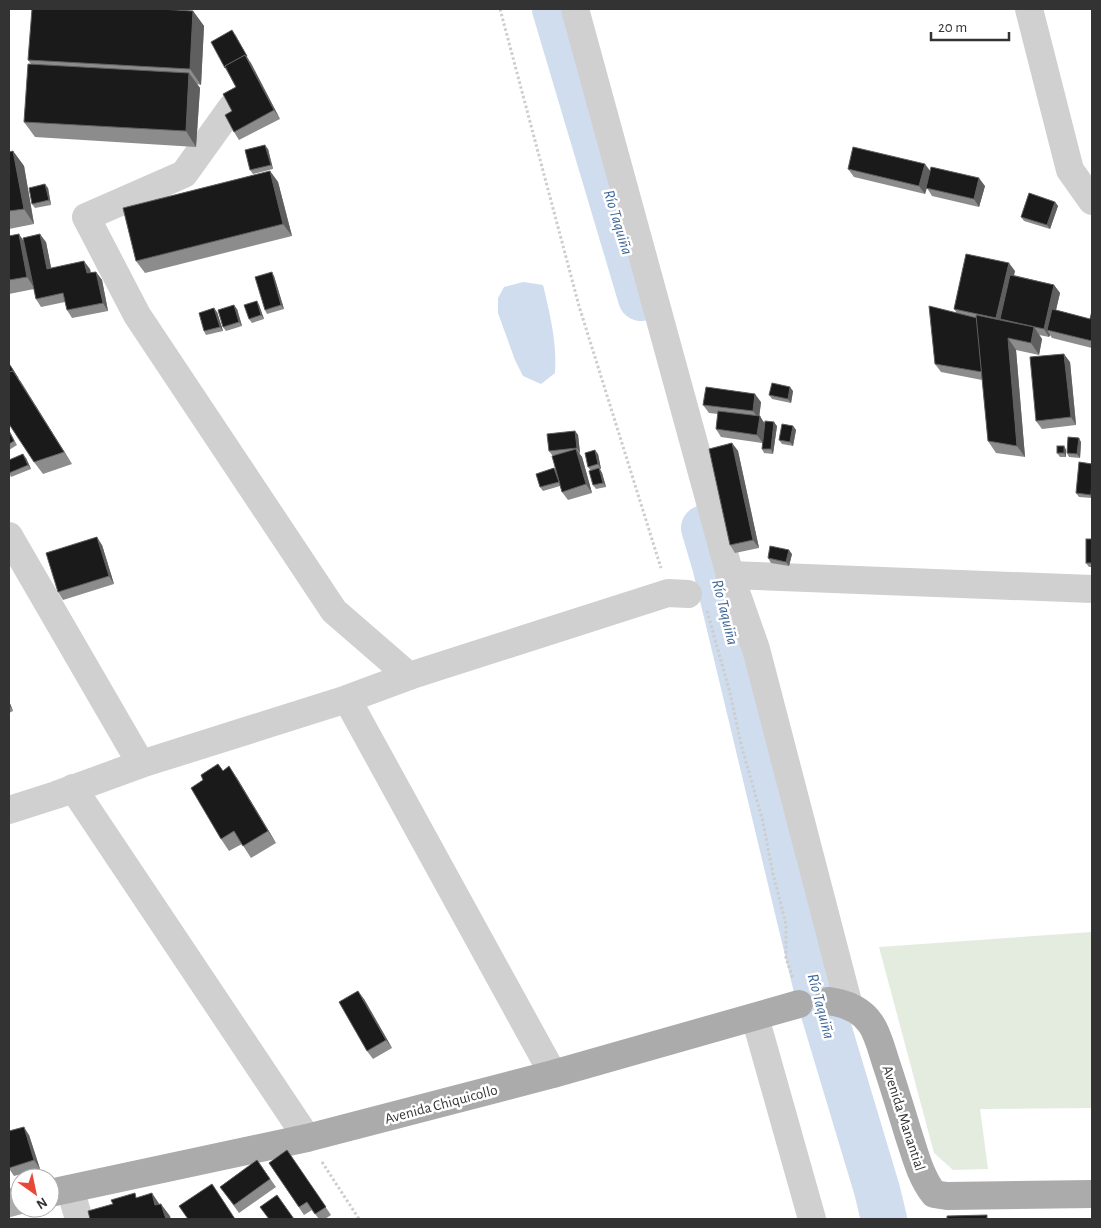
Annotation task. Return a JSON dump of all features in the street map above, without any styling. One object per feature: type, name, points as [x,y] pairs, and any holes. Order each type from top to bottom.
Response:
[{"type":"main road","name":"Avenida Chiquicollo","points":[[60,1191],[307,1138],[554,1074],[755,1017],[821,1003]]},
{"type":"main road","name":"Avenida Manantial","points":[[821,1003],[860,1012],[871,1024],[883,1053],[918,1165],[926,1184],[934,1194],[947,1196],[1092,1194]]},
{"type":"street","points":[[575,9],[730,574],[756,649],[821,1003]]},
{"type":"street","points":[[1029,9],[1070,170],[1092,200]]},
{"type":"street","points":[[232,107],[184,174],[86,218],[137,315],[334,611],[409,676]]},
{"type":"street","points":[[9,536],[141,764]]},
{"type":"street","points":[[730,574],[1092,589]]},
{"type":"street","points":[[9,810],[141,764],[347,700],[409,676],[678,594]]},
{"type":"street","points":[[347,700],[554,1074]]},
{"type":"street","points":[[74,788],[307,1138]]},
{"type":"street","points":[[755,1017],[812,1219]]},
{"type":"street","points":[[60,1191],[79,1219]]},
{"type":"path","points":[[500,9],[580,306],[678,594],[707,610],[763,822],[773,874],[786,924],[786,958],[795,986],[821,1003]]},
{"type":"path","points":[[307,1138],[359,1219]]},
{"type":"shaded area","points":[[1092,932],[1092,1108],[980,1109],[988,1169],[953,1170],[934,1153],[879,947]]},
{"type":"water","points":[[523,282],[543,285],[552,329],[555,373],[541,384],[523,376],[515,360],[498,313],[498,298],[504,287]]},
{"type":"building","points":[[32,9],[160,9],[193,11],[190,69],[28,60]]},
{"type":"building","points":[[232,30],[247,56],[245,55],[225,66],[225,68],[211,42]]},
{"type":"building","points":[[245,55],[274,110],[234,132],[225,115],[232,111],[223,94],[236,87],[225,66]]},
{"type":"building","points":[[28,64],[189,73],[186,131],[24,122]]},
{"type":"building","points":[[265,145],[271,165],[250,170],[245,150]]},
{"type":"building","points":[[853,147],[925,164],[919,186],[848,169]]},
{"type":"building","points":[[13,151],[24,209],[9,211],[9,152]]},
{"type":"building","points":[[931,167],[979,178],[974,199],[926,188]]},
{"type":"building","points":[[270,171],[283,224],[136,261],[123,208]]},
{"type":"building","points":[[45,184],[49,200],[32,204],[29,188]]},
{"type":"building","points":[[1029,193],[1055,202],[1047,225],[1021,217]]},
{"type":"building","points":[[19,234],[27,277],[9,280],[9,236]]},
{"type":"building","points":[[40,234],[47,269],[84,261],[87,273],[96,272],[103,303],[67,310],[63,293],[36,299],[23,238]]},
{"type":"building","points":[[966,254],[1009,263],[996,318],[954,309]]},
{"type":"building","points":[[272,272],[281,305],[265,310],[255,277]]},
{"type":"building","points":[[1010,275],[1054,285],[1044,329],[1000,319]]},
{"type":"building","points":[[257,301],[261,315],[249,319],[244,305]]},
{"type":"building","points":[[234,305],[239,322],[223,327],[218,310]]},
{"type":"building","points":[[929,306],[977,318],[982,372],[935,364]]},
{"type":"building","points":[[214,308],[220,327],[204,331],[199,313]]},
{"type":"building","points":[[1052,309],[1090,319],[1092,311],[1092,341],[1047,330]]},
{"type":"building","points":[[976,315],[1034,327],[1031,343],[1008,338],[1017,446],[988,441]]},
{"type":"building","points":[[1064,354],[1071,417],[1036,421],[1030,357]]},
{"type":"building","points":[[10,365],[18,378],[13,371],[9,372]]},
{"type":"building","points":[[13,371],[64,452],[34,462],[9,424],[9,372]]},
{"type":"building","points":[[772,383],[790,387],[788,399],[769,395]]},
{"type":"building","points":[[706,387],[755,394],[753,411],[703,405]]},
{"type":"building","points":[[718,411],[760,416],[757,435],[716,429]]},
{"type":"building","points":[[765,421],[774,422],[771,449],[762,449]]},
{"type":"building","points":[[782,424],[793,426],[790,442],[779,440]]},
{"type":"building","points":[[9,431],[14,441],[9,444]]},
{"type":"building","points":[[575,431],[577,448],[549,451],[547,434]]},
{"type":"building","points":[[1068,437],[1079,438],[1077,454],[1067,453]]},
{"type":"building","points":[[732,443],[753,540],[730,545],[709,449]]},
{"type":"building","points":[[1057,446],[1064,446],[1064,453],[1057,453]]},
{"type":"building","points":[[576,449],[586,484],[562,492],[552,456]]},
{"type":"building","points":[[595,450],[598,464],[588,467],[585,453]]},
{"type":"building","points":[[23,454],[28,465],[9,473],[9,460]]},
{"type":"building","points":[[1079,462],[1092,464],[1091,495],[1076,493]]},
{"type":"building","points":[[554,468],[559,482],[540,487],[536,474]]},
{"type":"building","points":[[599,468],[603,483],[593,485],[589,471]]},
{"type":"building","points":[[97,537],[109,576],[58,592],[46,553]]},
{"type":"building","points":[[1086,539],[1092,539],[1092,563],[1086,563]]},
{"type":"building","points":[[770,546],[789,550],[786,562],[768,558]]},
{"type":"building","points":[[218,764],[223,771],[229,766],[268,831],[243,846],[234,831],[221,839],[191,788],[203,780],[201,775]]},
{"type":"building","points":[[358,991],[386,1040],[367,1051],[339,1002]]},
{"type":"building","points":[[24,1127],[34,1160],[9,1168],[9,1131]]},
{"type":"building","points":[[287,1150],[326,1207],[315,1214],[307,1202],[299,1207],[269,1163]]},
{"type":"building","points":[[257,1160],[270,1179],[234,1205],[220,1187]]},
{"type":"building","points":[[212,1184],[235,1219],[188,1219],[179,1206]]},
{"type":"building","points":[[135,1193],[136,1198],[152,1193],[155,1205],[161,1204],[166,1219],[90,1219],[88,1211],[113,1204],[111,1200]]},
{"type":"building","points":[[277,1195],[294,1219],[269,1219],[260,1207]]},
{"type":"building","points":[[987,1215],[987,1219],[947,1219],[947,1216]]},
{"type":"waterway","name":"Río Taquiña","points":[[555,9],[641,298]]},
{"type":"waterway","name":"Río Taquiña","points":[[704,528],[715,565],[817,990],[884,1219]]}]
